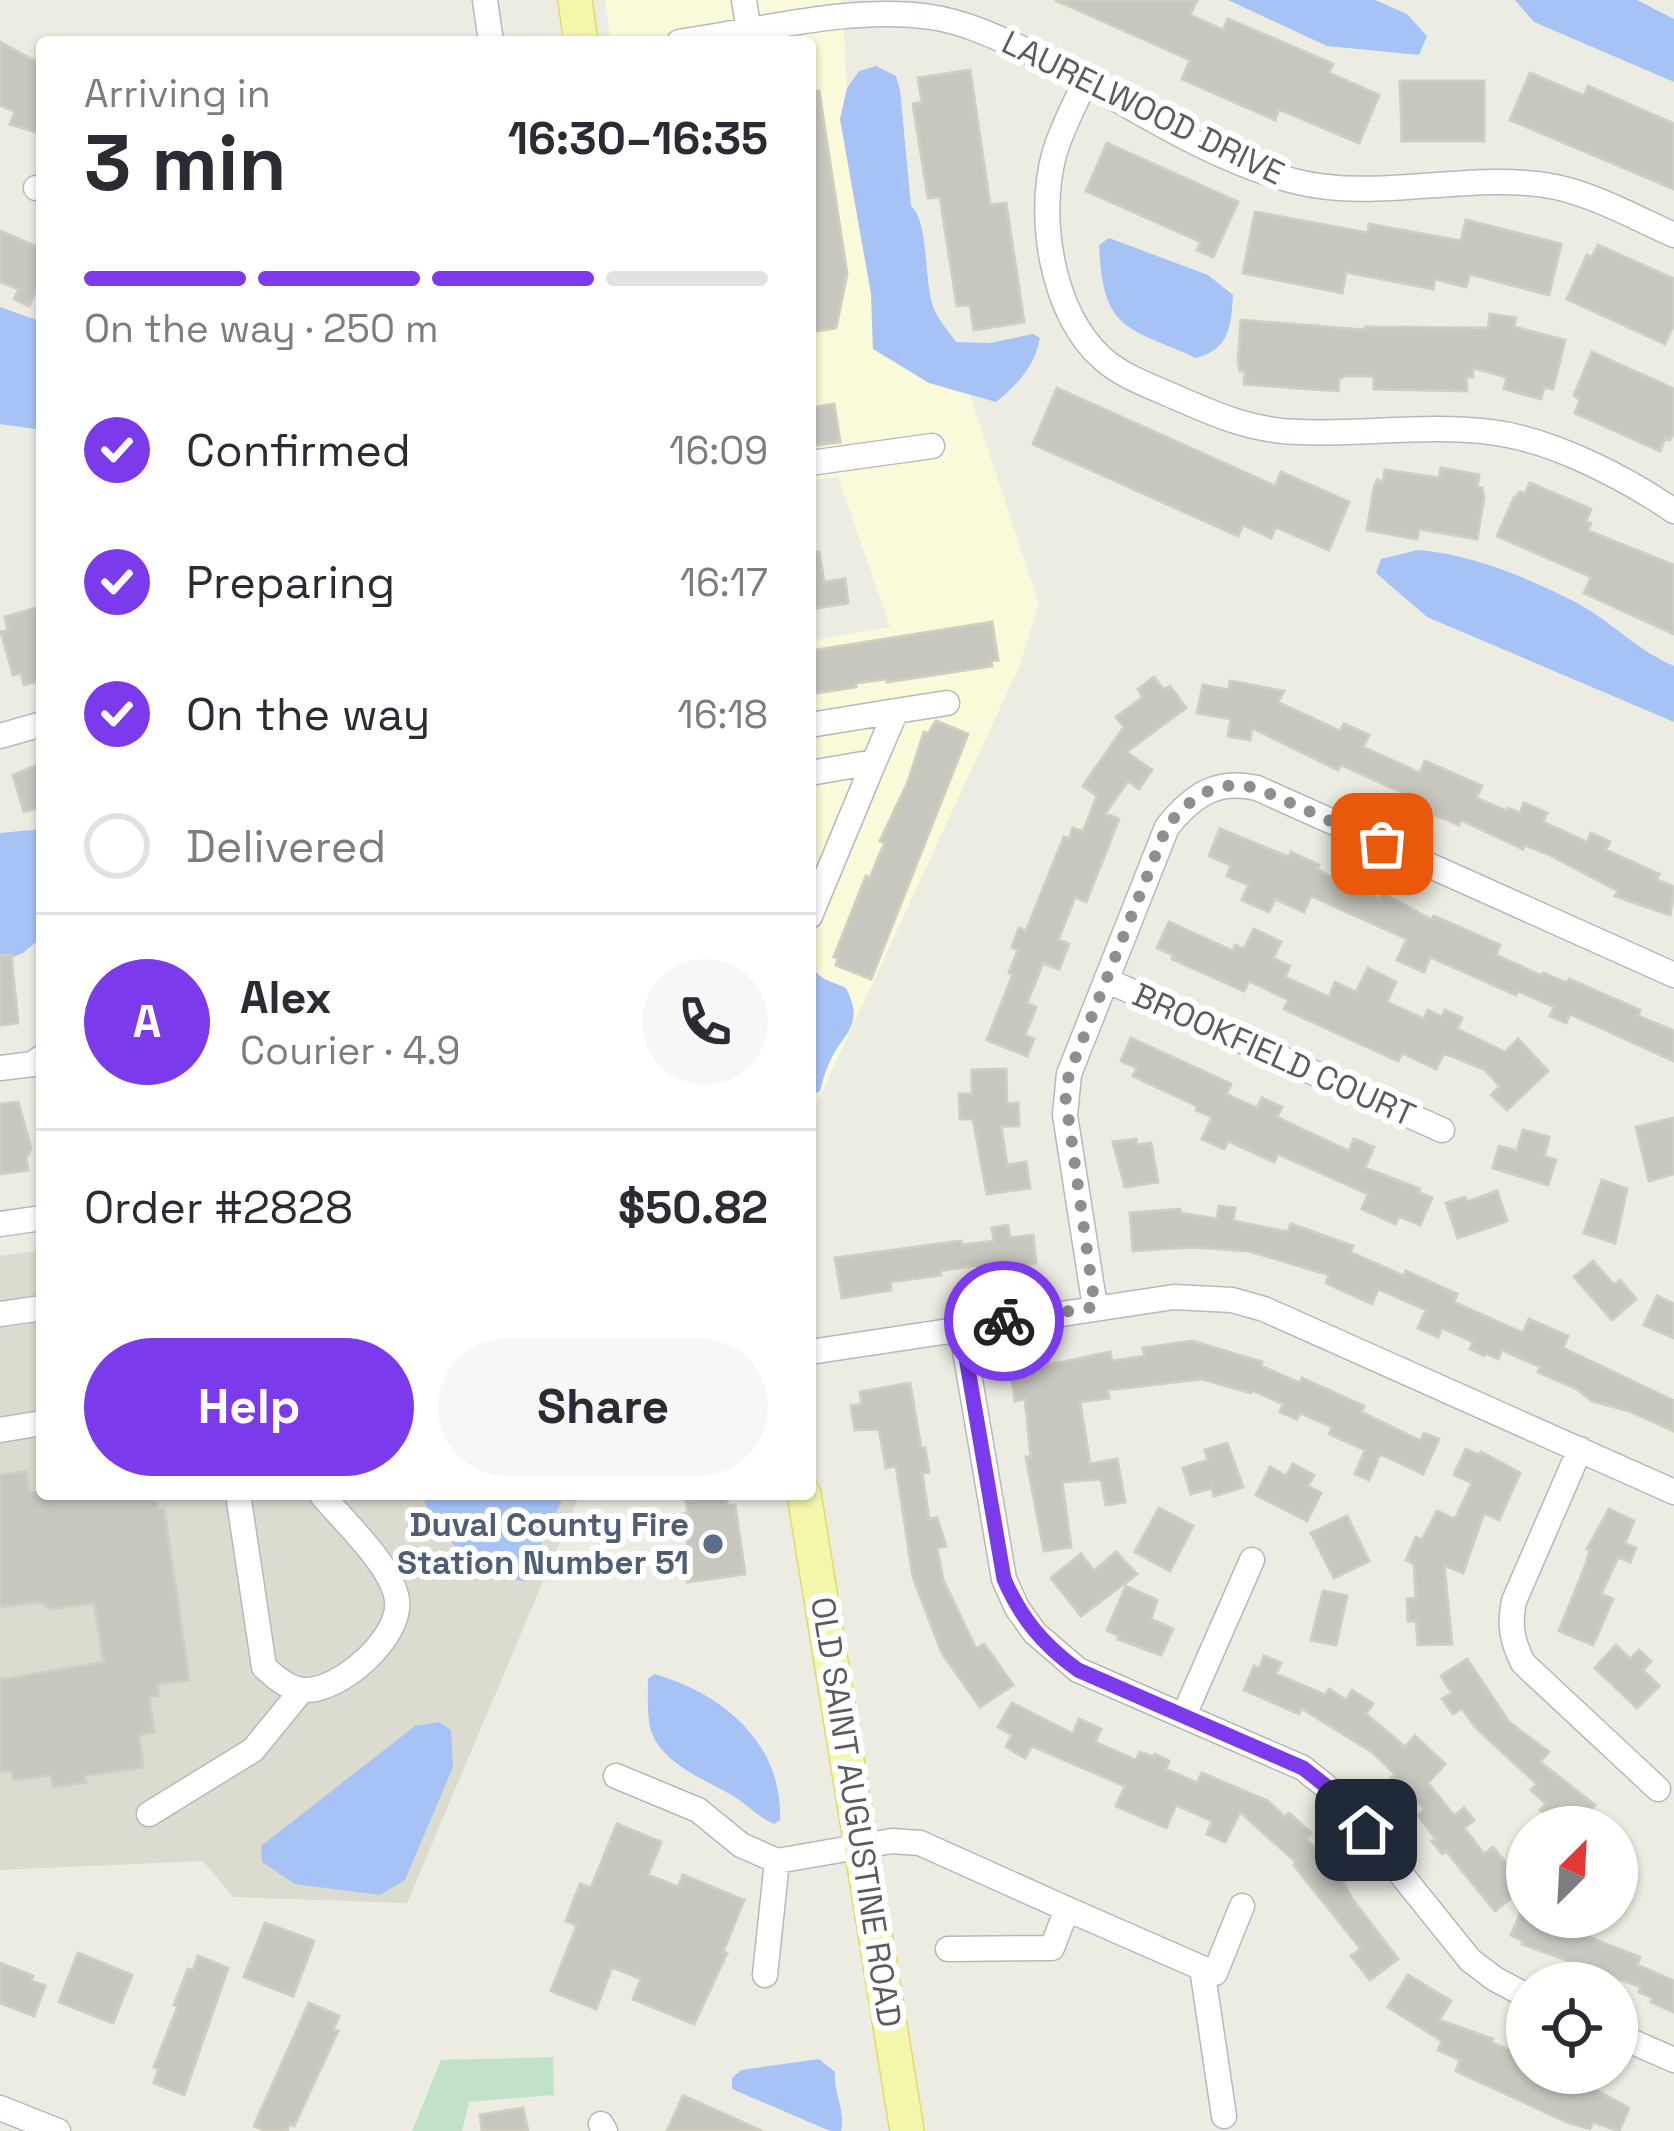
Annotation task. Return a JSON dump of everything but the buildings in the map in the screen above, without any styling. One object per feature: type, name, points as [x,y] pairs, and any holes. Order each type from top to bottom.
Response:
[{"type":"main road","points":[[575,0],[580,36]]},
{"type":"main road","name":"OLD SAINT AUGUSTINE ROAD","points":[[805,1500],[908,2131]]},
{"type":"street","points":[[485,0],[490,36]]},
{"type":"street","points":[[735,36],[744,0]]},
{"type":"street","name":"LAURELWOOD DRIVE","points":[[735,36],[889,13],[932,17],[976,28],[1087,79],[1161,124],[1249,166],[1297,182],[1340,187],[1554,187],[1588,196],[1674,235]]},
{"type":"street","points":[[1087,79],[1055,149],[1047,205],[1065,309],[1078,334],[1106,362],[1133,379],[1249,427],[1296,432],[1452,429],[1529,440],[1613,474],[1674,511]]},
{"type":"street","points":[[816,462],[932,446]]},
{"type":"street","points":[[816,724],[947,703]]},
{"type":"street","points":[[816,902],[896,711]]},
{"type":"street","points":[[0,736],[36,726]]},
{"type":"street","points":[[816,772],[874,762]]},
{"type":"street","points":[[1095,1307],[1065,1094],[1167,826],[1211,788],[1236,784],[1257,788],[1674,975]]},
{"type":"street","name":"BROOKFIELD COURT","points":[[1106,980],[1442,1130]]},
{"type":"street","points":[[0,1068],[36,1062]]},
{"type":"street","points":[[0,1224],[36,1221]]},
{"type":"street","points":[[816,1351],[1174,1297],[1248,1304],[1674,1492]]},
{"type":"street","points":[[0,1314],[36,1309]]},
{"type":"street","points":[[961,1328],[1004,1579],[1017,1608],[1054,1652],[1078,1670],[1303,1768],[1340,1797],[1470,1960],[1506,1985]]},
{"type":"street","points":[[0,1430],[36,1424]]},
{"type":"street","points":[[1580,1450],[1514,1601],[1513,1643],[1522,1663],[1658,1789]]},
{"type":"street","points":[[239,1500],[264,1666],[282,1682],[302,1690],[327,1687],[368,1658],[392,1631],[398,1604],[391,1577],[326,1500]]},
{"type":"street","points":[[1184,1715],[1252,1560]]},
{"type":"street","points":[[149,1814],[253,1750],[302,1690]]},
{"type":"street","points":[[616,1776],[698,1810],[741,1845],[777,1861],[892,1841],[920,1843],[1215,1973],[1242,1906]]},
{"type":"street","points":[[765,1976],[777,1861]]},
{"type":"street","points":[[948,1949],[1052,1948],[1067,1909]]},
{"type":"street","points":[[1202,1968],[1224,2116]]},
{"type":"street","points":[[1638,2044],[1674,2060]]},
{"type":"street","points":[[0,2108],[58,2131]]},
{"type":"shaded area","points":[[605,0],[842,0],[847,88],[840,119],[871,294],[873,349],[929,383],[970,395],[1039,604],[1019,667],[816,1105],[816,640],[890,627],[838,477],[816,479],[816,36],[610,36]]},
{"type":"shaded area","points":[[36,1251],[36,1500],[577,1500],[407,1903],[233,1897],[203,1861],[0,1870],[0,1256]]},
{"type":"shaded area","points":[[553,2057],[554,2095],[469,2102],[462,2131],[412,2131],[441,2060]]},
{"type":"water","points":[[1228,0],[1375,0],[1407,14],[1427,36],[1419,55],[1327,46]]},
{"type":"water","points":[[1515,0],[1637,0],[1674,19],[1674,82],[1534,22]]},
{"type":"water","points":[[876,66],[896,76],[900,90],[911,206],[921,225],[931,298],[939,318],[956,342],[990,343],[1033,334],[1040,338],[1024,374],[996,402],[929,383],[873,349],[871,294],[840,119],[847,88],[859,71]]},
{"type":"water","points":[[1109,238],[1208,275],[1233,295],[1229,326],[1216,349],[1196,358],[1123,322],[1113,311],[1101,274],[1099,245]]},
{"type":"water","points":[[0,307],[36,320],[36,429],[0,424]]},
{"type":"water","points":[[1418,550],[1480,562],[1541,586],[1579,604],[1674,666],[1674,722],[1427,617],[1376,573],[1381,559]]},
{"type":"water","points":[[36,830],[36,942],[0,962],[0,833]]},
{"type":"water","points":[[816,971],[846,988],[854,1011],[816,1093]]},
{"type":"water","points":[[424,1500],[562,1500],[524,1581],[475,1575]]},
{"type":"water","points":[[654,1674],[703,1694],[744,1725],[771,1767],[780,1820],[768,1821],[685,1770],[663,1751],[649,1721],[648,1679]]},
{"type":"water","points":[[439,1722],[451,1730],[453,1767],[405,1880],[380,1895],[295,1884],[262,1862],[261,1846],[415,1726]]},
{"type":"water","points":[[819,2059],[835,2072],[841,2131],[830,2131],[732,2089],[732,2078],[741,2070]]},
{"type":"way so far","points":[[1004,1321],[1095,1307],[1065,1094],[1167,826],[1188,802],[1211,788],[1236,784],[1257,788],[1382,844]]},
{"type":"place","name":"Duval County Fire Station Number 51","points":[[713,1544]]},
{"type":"route","points":[[1004,1321],[961,1328],[1004,1579],[1017,1608],[1035,1633],[1078,1670],[1303,1768],[1340,1797],[1366,1830]]}]
